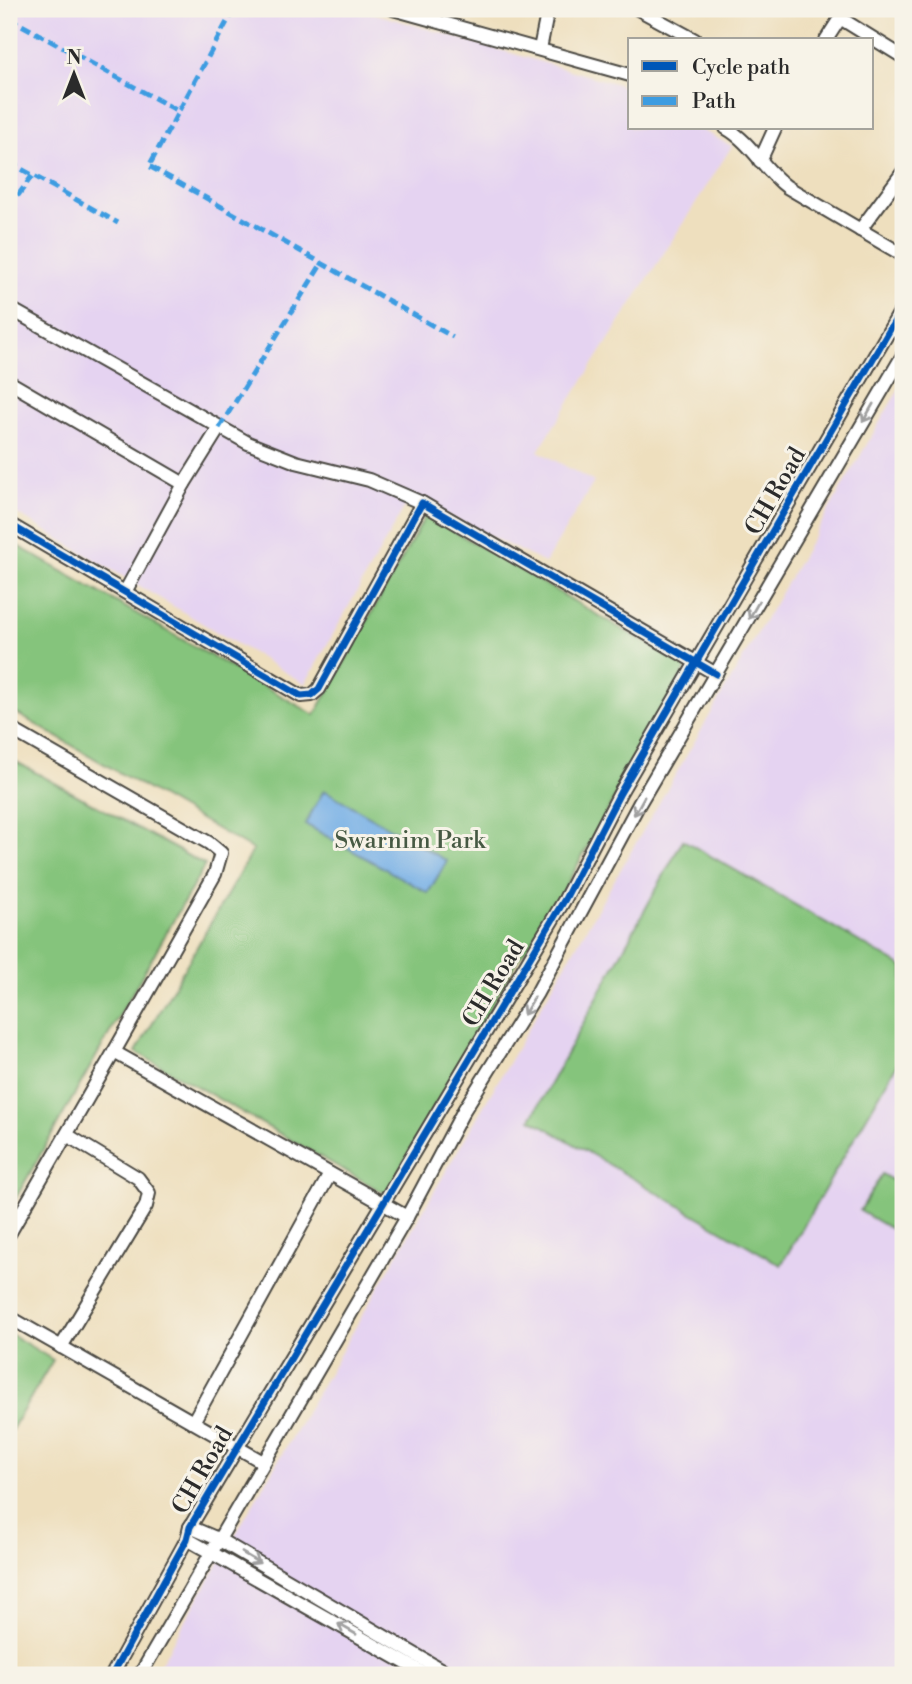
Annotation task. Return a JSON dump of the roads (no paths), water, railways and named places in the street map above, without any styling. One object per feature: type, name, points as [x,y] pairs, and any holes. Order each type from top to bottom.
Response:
[{"type":"street","points":[[393,9],[628,74]]},
{"type":"street","points":[[540,49],[548,9]]},
{"type":"street","points":[[638,9],[691,38]]},
{"type":"street","points":[[827,38],[843,13],[903,57]]},
{"type":"street","points":[[729,130],[744,140],[760,161],[787,187],[903,255]]},
{"type":"street","points":[[760,161],[774,130]]},
{"type":"street","points":[[860,230],[903,172]]},
{"type":"street","name":"CH Road","points":[[112,1675],[237,1447],[565,899],[620,793],[698,664],[903,307]]},
{"type":"street","points":[[10,311],[219,428],[296,462],[369,480],[422,503],[716,674]]},
{"type":"street","points":[[891,328],[903,335]]},
{"type":"street","points":[[879,349],[902,360]]},
{"type":"street","name":"CH Road","points":[[140,1675],[407,1217],[460,1118],[537,993],[639,804],[902,360]]},
{"type":"street","points":[[9,382],[184,484]]},
{"type":"street","points":[[125,592],[184,484],[219,428]]},
{"type":"street","points":[[9,524],[301,696],[312,695],[319,690],[422,503]]},
{"type":"street","points":[[9,728],[209,843],[221,853],[215,874],[9,1234]]},
{"type":"street","points":[[114,1052],[407,1217]]},
{"type":"street","points":[[61,1347],[146,1206],[149,1193],[138,1178],[67,1135]]},
{"type":"street","points":[[193,1422],[330,1174]]},
{"type":"street","points":[[9,1317],[263,1462]]},
{"type":"street","points":[[189,1533],[218,1539],[407,1657],[427,1675]]},
{"type":"street","points":[[189,1533],[212,1551],[407,1657],[450,1675]]},
{"type":"street","points":[[398,1675],[407,1657]]},
{"type":"water","points":[[324,790],[447,861],[428,893],[305,824]]},
{"type":"park label","name":"Swarnim Park","points":[[410,840]]}]
